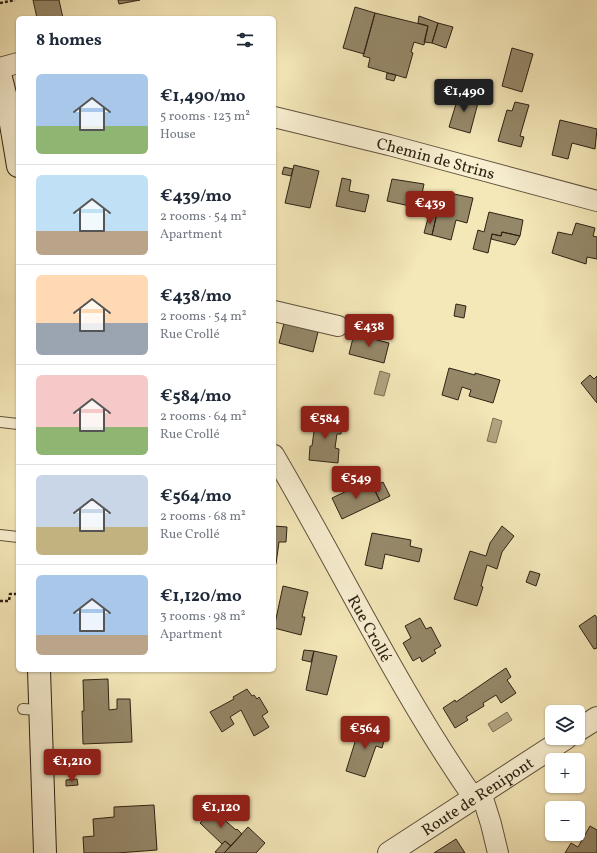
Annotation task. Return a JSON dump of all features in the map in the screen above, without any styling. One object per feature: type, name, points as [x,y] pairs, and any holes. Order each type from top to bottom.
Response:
[{"type":"main road","points":[[0,74],[8,106],[16,154]]},
{"type":"main road","points":[[39,672],[32,710],[45,853]]},
{"type":"main road","points":[[585,726],[597,718]]},
{"type":"main road","name":"Route de Renipont","points":[[389,853],[555,745]]},
{"type":"street","points":[[0,68],[16,64]]},
{"type":"street","name":"Chemin de Strins","points":[[276,117],[389,145],[597,201]]},
{"type":"street","points":[[276,311],[338,326]]},
{"type":"street","name":"Rue Crollé","points":[[276,459],[411,702],[441,752],[477,795],[491,824],[498,853]]},
{"type":"lane","points":[[0,422],[16,424]]},
{"type":"lane","points":[[0,535],[16,537]]},
{"type":"path","points":[[0,3],[15,0]]},
{"type":"path","points":[[0,601],[9,600],[10,594],[16,594]]},
{"type":"shaded area","points":[[380,371],[390,374],[384,396],[374,394]]},
{"type":"shaded area","points":[[493,418],[502,421],[496,443],[487,441]]},
{"type":"shaded area","points":[[507,712],[512,720],[493,732],[488,724]]},
{"type":"building","points":[[33,0],[59,0],[63,16],[37,16]]},
{"type":"building","points":[[118,0],[140,0],[119,4]]},
{"type":"building","points":[[355,7],[375,13],[364,54],[343,48]]},
{"type":"building","points":[[375,13],[428,26],[424,45],[414,42],[411,52],[413,53],[406,78],[368,67],[370,58],[363,56]]},
{"type":"building","points":[[419,16],[438,23],[432,43],[424,42],[428,26],[418,23]]},
{"type":"building","points":[[438,23],[453,27],[446,48],[432,43]]},
{"type":"building","points":[[512,48],[533,54],[522,92],[502,86]]},
{"type":"building","points":[[387,73],[396,75],[394,81],[386,79]]},
{"type":"building","points":[[462,82],[484,88],[482,95],[491,98],[490,103],[459,94]]},
{"type":"building","points":[[459,94],[479,99],[470,133],[449,127]]},
{"type":"building","points":[[515,102],[529,105],[520,136],[524,137],[521,147],[498,141],[507,110],[512,111]]},
{"type":"building","points":[[560,120],[597,129],[595,149],[572,143],[568,159],[552,155]]},
{"type":"building","points":[[294,165],[319,171],[310,208],[285,203]]},
{"type":"building","points":[[284,167],[293,169],[291,176],[282,174]]},
{"type":"building","points":[[342,178],[351,180],[349,191],[369,195],[365,212],[336,206]]},
{"type":"building","points":[[392,179],[424,184],[419,208],[387,201]]},
{"type":"building","points":[[454,194],[473,198],[467,223],[456,220],[451,240],[432,235],[440,200],[452,202]]},
{"type":"building","points":[[489,212],[523,220],[520,236],[502,232],[501,236],[492,234],[488,253],[473,249],[478,230],[484,232]]},
{"type":"building","points":[[434,213],[437,213],[432,235],[424,233],[428,218],[433,219]]},
{"type":"building","points":[[576,223],[595,228],[593,236],[597,237],[597,259],[587,257],[586,264],[552,253],[558,232],[572,235]]},
{"type":"building","points":[[502,232],[520,236],[515,245],[491,239],[492,234],[501,236]]},
{"type":"building","points":[[456,304],[466,306],[464,318],[454,316]]},
{"type":"building","points":[[284,323],[318,332],[313,352],[279,343]]},
{"type":"building","points":[[354,334],[389,343],[384,363],[349,354]]},
{"type":"building","points":[[449,368],[500,380],[493,403],[469,396],[471,390],[462,387],[458,400],[442,395]]},
{"type":"building","points":[[590,375],[594,379],[597,376],[597,403],[581,383]]},
{"type":"building","points":[[309,419],[342,421],[341,434],[337,434],[335,448],[339,449],[338,463],[309,460],[310,446],[312,446],[314,431],[309,430]]},
{"type":"building","points":[[370,480],[380,501],[342,519],[332,498]]},
{"type":"building","points":[[383,482],[390,496],[380,501],[373,487]]},
{"type":"building","points":[[276,526],[287,527],[286,542],[279,542],[276,564]]},
{"type":"building","points":[[502,526],[514,536],[502,552],[497,569],[487,565],[481,586],[483,587],[477,606],[454,599],[470,551],[486,556],[490,543]]},
{"type":"building","points":[[372,533],[411,540],[410,546],[422,549],[419,562],[385,554],[382,569],[365,565]]},
{"type":"building","points":[[530,571],[540,574],[536,586],[526,582]]},
{"type":"building","points":[[283,586],[308,592],[302,617],[305,617],[301,635],[276,629],[276,619]]},
{"type":"building","points":[[595,615],[597,618],[597,648],[594,649],[579,626]]},
{"type":"building","points":[[420,618],[426,629],[431,627],[441,646],[434,650],[436,653],[422,662],[420,657],[413,661],[403,643],[411,638],[405,626]]},
{"type":"building","points":[[304,650],[314,651],[311,662],[302,660]]},
{"type":"building","points":[[314,651],[337,656],[327,695],[306,690]]},
{"type":"building","points":[[506,668],[511,677],[507,680],[516,693],[501,703],[496,695],[483,703],[484,706],[466,717],[468,720],[455,728],[443,708],[455,700],[456,702]]},
{"type":"building","points":[[108,679],[109,710],[117,709],[117,699],[130,699],[132,742],[83,744],[83,680]]},
{"type":"building","points":[[247,689],[252,696],[254,695],[257,699],[259,697],[268,712],[262,716],[269,727],[254,736],[241,710],[230,717],[234,724],[222,732],[210,712],[234,699],[233,697]]},
{"type":"building","points":[[360,726],[386,734],[382,748],[376,746],[365,777],[346,771]]},
{"type":"building","points":[[77,779],[78,785],[66,786],[66,780]]},
{"type":"building","points":[[154,805],[157,850],[117,853],[84,853],[83,837],[94,836],[93,819],[114,817],[114,807]]},
{"type":"building","points":[[213,810],[242,834],[231,846],[225,841],[222,844],[200,823]]},
{"type":"building","points":[[590,826],[597,830],[597,853],[565,853],[571,843],[578,847],[581,841],[585,841],[585,835]]},
{"type":"building","points":[[248,827],[265,843],[256,853],[224,853]]},
{"type":"building","points":[[456,839],[465,853],[434,853]]},
{"type":"building","points":[[225,841],[231,846],[224,853],[215,852]]}]
